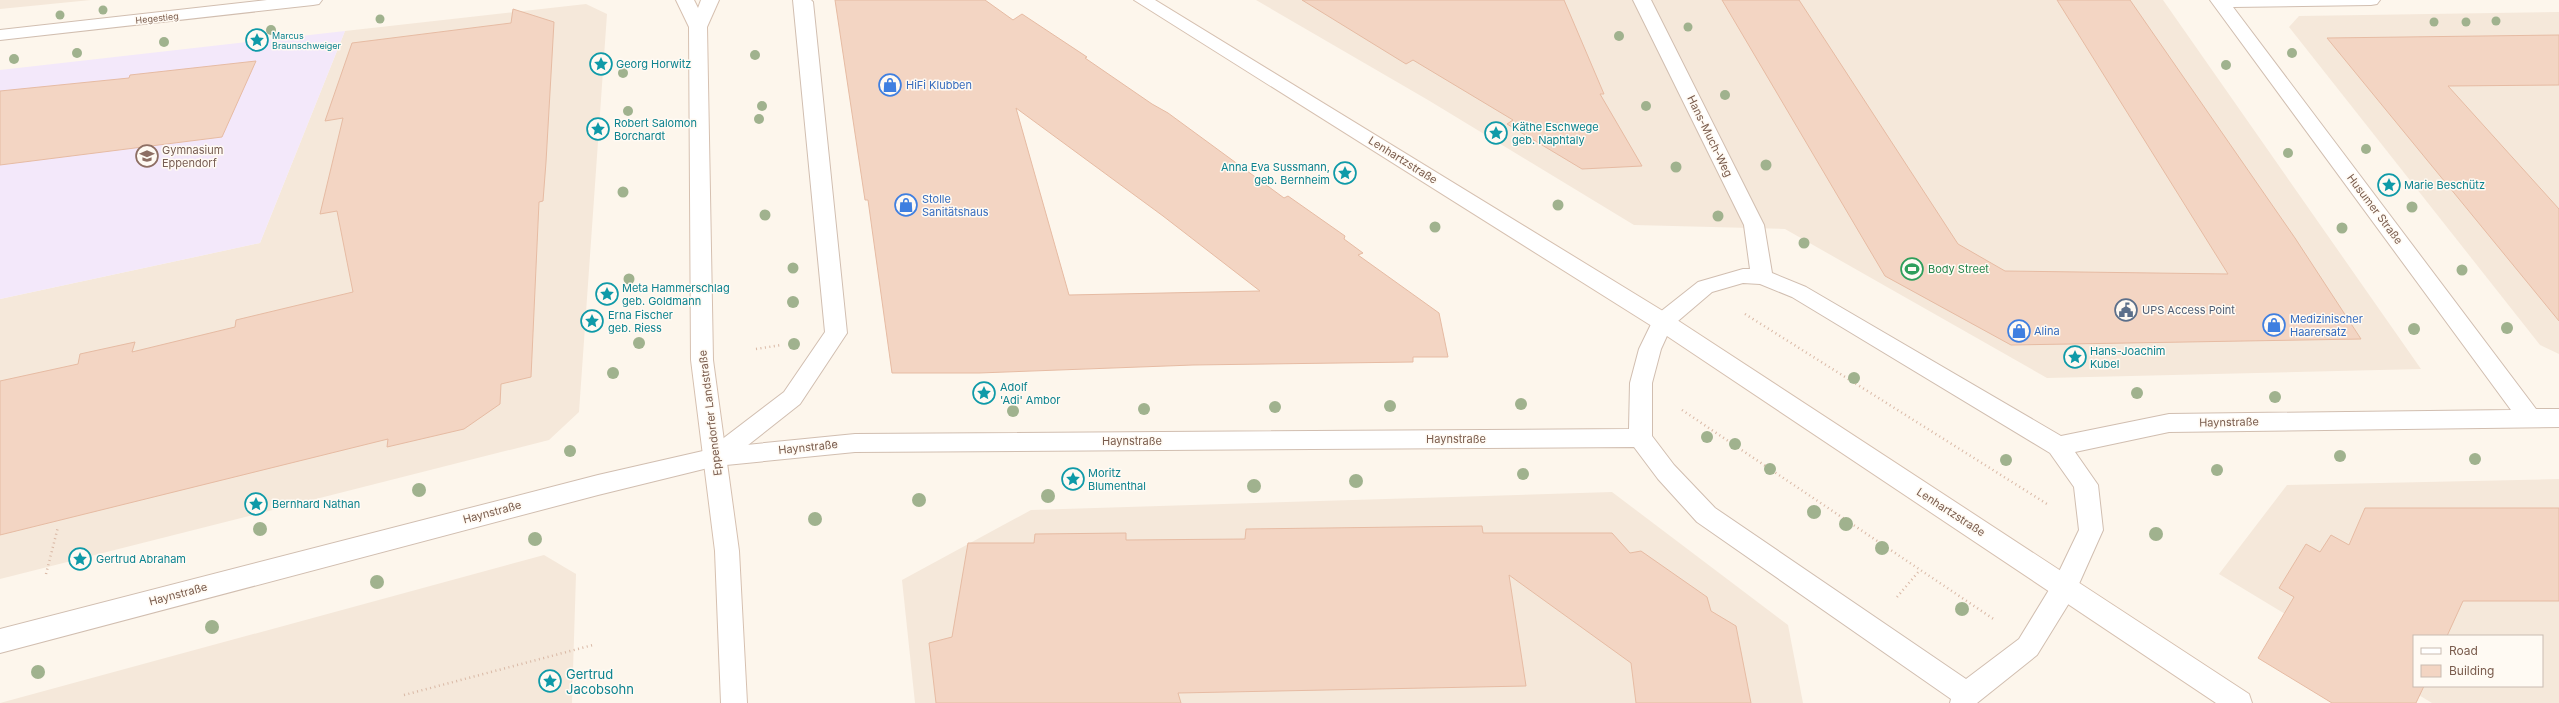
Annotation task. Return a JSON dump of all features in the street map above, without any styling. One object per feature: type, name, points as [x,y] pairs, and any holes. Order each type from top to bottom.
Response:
[{"type":"street","name":"Hegestieg","points":[[0,34],[313,0]]},
{"type":"street","name":"Eppendorfer Landstraße","points":[[685,0],[698,27]]},
{"type":"street","name":"Eppendorfer Landstraße","points":[[710,0],[698,27],[702,360],[716,457],[727,551],[734,703]]},
{"type":"street","points":[[716,457],[792,398],[836,333],[804,2],[802,0]]},
{"type":"street","name":"Lenhartzstraße","points":[[1143,0],[1663,322],[2239,703]]},
{"type":"street","name":"Hans-Much-Weg","points":[[1642,0],[1754,225],[1762,277]]},
{"type":"street","points":[[2220,1],[2371,0]]},
{"type":"street","name":"Husumer Straße","points":[[2220,1],[2530,418]]},
{"type":"street","points":[[1744,276],[1762,277],[1799,292],[2058,446],[2086,485],[2091,530],[2065,587],[2028,647],[1965,699],[1706,515],[1666,472],[1640,438],[1641,383],[1650,349],[1663,322],[1705,287],[1744,276]]},
{"type":"street","name":"Haynstraße","points":[[2058,446],[2169,423],[2559,418]]},
{"type":"street","name":"Haynstraße","points":[[0,641],[598,485],[716,457],[855,443],[1640,438]]},
{"type":"path","points":[[1705,287],[2044,502],[2091,530]]},
{"type":"path","points":[[1641,383],[1991,617],[2028,647]]},
{"type":"path","points":[[46,574],[58,527]]},
{"type":"path","points":[[404,695],[592,645]]},
{"type":"shaded area","points":[[0,0],[91,0],[0,9]]},
{"type":"shaded area","points":[[1256,0],[2163,0],[2421,369],[2047,378],[1785,229],[1634,225],[1428,100]]},
{"type":"shaded area","points":[[586,4],[607,14],[579,412],[549,440],[0,579],[0,299],[260,243],[345,31]]},
{"type":"shaded area","points":[[2559,12],[2559,354],[2540,345],[2289,27],[2299,16]]},
{"type":"shaded area","name":"Gymnasium Eppendorf","points":[[345,31],[260,243],[0,299],[0,70]]},
{"type":"shaded area","points":[[2559,479],[2559,703],[2432,703],[2219,574],[2287,485]]},
{"type":"shaded area","points":[[1612,492],[1788,625],[1803,703],[915,703],[902,580],[1031,510]]},
{"type":"shaded area","points":[[544,555],[576,574],[572,703],[0,703]]},
{"type":"building","points":[[835,0],[985,0],[1013,20],[1022,14],[1087,57],[1085,58],[1152,104],[1168,113],[1284,198],[1288,196],[1345,236],[1344,239],[1363,253],[1358,255],[1439,313],[1448,357],[1413,357],[1413,362],[1193,365],[979,373],[892,373],[868,200],[865,200]],"holes":[[[1016,108],[1163,216],[1260,291],[1069,295]]]},
{"type":"building","points":[[1302,0],[1564,0],[1604,94],[1600,94],[1642,166],[1582,169],[1507,124],[1513,120],[1413,60],[1406,64]]},
{"type":"building","points":[[1722,0],[1799,0],[1958,244],[2005,271],[2228,274],[2057,0],[2130,0],[2295,238],[2361,339],[2011,345],[1885,276]]},
{"type":"building","points":[[513,9],[554,22],[543,201],[539,202],[531,377],[501,384],[500,404],[464,429],[387,447],[388,439],[0,535],[0,381],[78,364],[80,354],[135,342],[132,352],[235,327],[236,320],[353,292],[337,211],[320,214],[343,118],[325,121],[352,43],[511,23]]},
{"type":"building","points":[[2559,35],[2559,85],[2448,86],[2559,209],[2559,321],[2327,38]]},
{"type":"building","points":[[256,61],[222,137],[0,165],[0,91],[129,78],[130,75]]},
{"type":"building","points":[[2365,508],[2559,508],[2559,601],[2463,601],[2447,635],[2413,635],[2413,687],[2424,687],[2416,703],[2332,703],[2258,658],[2294,597],[2279,588],[2306,544],[2320,552],[2331,535],[2349,545]]},
{"type":"building","points":[[1482,526],[1483,533],[1612,533],[1630,553],[1641,551],[1707,597],[1711,611],[1736,626],[1751,703],[1636,703],[1631,663],[1509,575],[1526,686],[1178,693],[1181,703],[936,703],[929,643],[952,637],[968,543],[1034,543],[1035,534],[1126,533],[1126,540],[1245,539],[1246,529]]},
{"type":"place","name":"Marcus Braunschweiger","points":[[257,40]]},
{"type":"place","name":"Georg Horwitz","points":[[601,64]]},
{"type":"place","name":"HiFi Klubben","points":[[890,85]]},
{"type":"place","name":"Robert Salomon Borchardt","points":[[598,129]]},
{"type":"place","name":"Käthe Eschwege geb. Naphtaly","points":[[1496,133]]},
{"type":"place","name":"Gymnasium Eppendorf","points":[[147,156]]},
{"type":"place","name":"Anna Eva Sussmann, geb. Bernheim","points":[[1345,173]]},
{"type":"place","name":"Marie Beschütz","points":[[2389,185]]},
{"type":"place","name":"Stolle Sanitätshaus","points":[[906,205]]},
{"type":"place","name":"Body Street","points":[[1912,269]]},
{"type":"place","name":"Meta Hammerschlag geb. Goldmann","points":[[607,294]]},
{"type":"place","name":"UPS Access Point","points":[[2126,310]]},
{"type":"place","name":"Erna Fischer geb. Riess","points":[[592,321]]},
{"type":"place","name":"Medizinischer Haarersatz","points":[[2274,325]]},
{"type":"place","name":"Alina","points":[[2019,331]]},
{"type":"place","name":"Hans-Joachim Kubel","points":[[2075,357]]},
{"type":"place","name":"Adolf 'Adi' Ambor","points":[[984,393]]},
{"type":"place","name":"Moritz Blumenthal","points":[[1073,479]]},
{"type":"place","name":"Bernhard Nathan","points":[[256,504]]},
{"type":"place","name":"Gertrud Abraham","points":[[80,559]]},
{"type":"place","name":"Gertrud Jacobsohn","points":[[550,681]]}]
